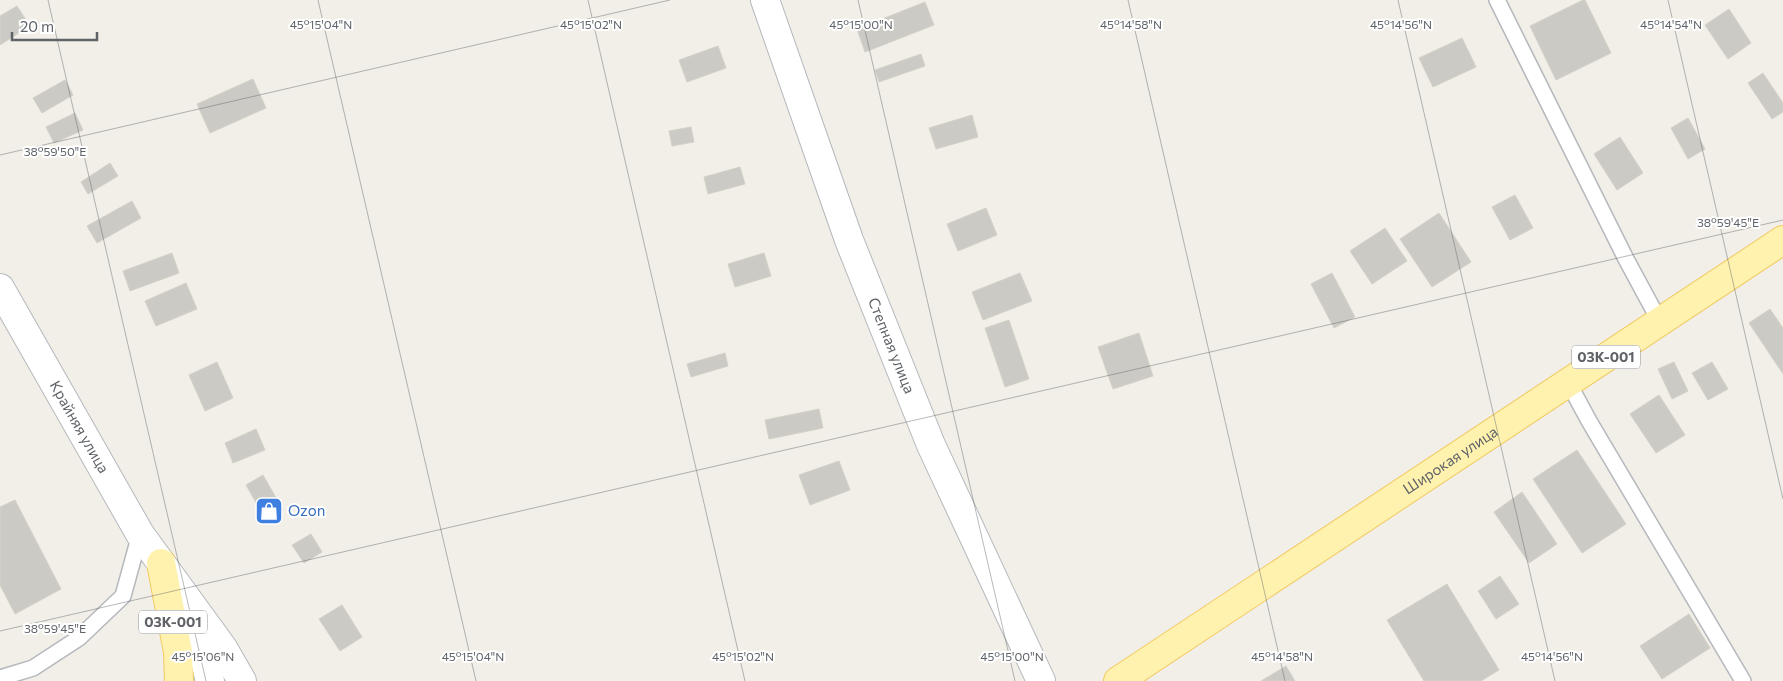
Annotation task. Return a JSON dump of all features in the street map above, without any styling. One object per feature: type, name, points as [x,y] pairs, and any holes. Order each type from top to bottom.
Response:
[{"type":"main road","name":"Широкая улица","points":[[1118,681],[1783,240]]},
{"type":"main road","name":"03К-001","points":[[161,563],[178,652],[179,681]]},
{"type":"street","name":"Степная улица","points":[[765,0],[850,240],[924,426],[1041,681]]},
{"type":"street","name":"Крайняя улица","points":[[0,288],[140,534],[161,563]]},
{"type":"street","name":"03К-001","points":[[161,563],[202,649],[210,681]]},
{"type":"street","name":"03К-001","points":[[161,563],[223,648],[242,681]]},
{"type":"lane","points":[[1498,0],[1626,259],[1660,322]]},
{"type":"lane","points":[[1568,382],[1589,421],[1743,681]]},
{"type":"lane","points":[[0,678],[33,668],[79,638],[123,596],[140,534]]},
{"type":"building","points":[[1585,0],[1611,53],[1556,80],[1530,26]]},
{"type":"building","points":[[925,2],[934,25],[865,52],[857,29]]},
{"type":"building","points":[[17,6],[30,26],[0,45],[0,16]]},
{"type":"building","points":[[1729,9],[1751,43],[1728,59],[1705,25]]},
{"type":"building","points":[[1462,38],[1476,67],[1433,87],[1419,58]]},
{"type":"building","points":[[718,46],[726,68],[687,82],[679,60]]},
{"type":"building","points":[[921,54],[925,66],[879,82],[875,70]]},
{"type":"building","points":[[1763,73],[1783,103],[1783,112],[1772,119],[1748,83]]},
{"type":"building","points":[[253,79],[266,108],[210,133],[197,104]]},
{"type":"building","points":[[65,80],[73,95],[42,113],[33,98]]},
{"type":"building","points":[[75,113],[83,130],[54,143],[46,127]]},
{"type":"building","points":[[972,115],[978,137],[936,149],[929,128]]},
{"type":"building","points":[[1688,118],[1705,149],[1688,159],[1671,128]]},
{"type":"building","points":[[691,127],[694,142],[672,146],[669,131]]},
{"type":"building","points":[[1620,137],[1643,173],[1617,190],[1594,154]]},
{"type":"building","points":[[110,163],[118,176],[88,194],[81,182]]},
{"type":"building","points":[[740,167],[745,184],[708,194],[704,177]]},
{"type":"building","points":[[1515,195],[1533,228],[1510,240],[1492,207]]},
{"type":"building","points":[[132,201],[141,218],[97,243],[87,226]]},
{"type":"building","points":[[986,208],[997,235],[958,251],[947,224]]},
{"type":"building","points":[[1439,213],[1471,262],[1432,287],[1400,239]]},
{"type":"building","points":[[1385,228],[1407,261],[1372,284],[1350,251]]},
{"type":"building","points":[[172,253],[179,273],[130,291],[123,271]]},
{"type":"building","points":[[764,253],[771,276],[735,287],[728,264]]},
{"type":"building","points":[[1020,273],[1032,301],[983,320],[972,292]]},
{"type":"building","points":[[1332,273],[1355,317],[1334,328],[1311,284]]},
{"type":"building","points":[[186,283],[197,309],[156,326],[145,301]]},
{"type":"building","points":[[1770,309],[1783,328],[1783,374],[1749,323]]},
{"type":"building","points":[[1009,320],[1029,379],[1005,387],[985,328]]},
{"type":"building","points":[[1139,333],[1153,376],[1113,389],[1098,347]]},
{"type":"building","points":[[725,353],[728,366],[691,377],[687,364]]},
{"type":"building","points":[[217,362],[233,398],[205,411],[189,375]]},
{"type":"building","points":[[1674,362],[1688,391],[1672,399],[1658,369]]},
{"type":"building","points":[[1712,362],[1728,389],[1708,400],[1692,373]]},
{"type":"building","points":[[1659,395],[1685,435],[1656,453],[1630,414]]},
{"type":"building","points":[[819,409],[823,428],[769,439],[765,420]]},
{"type":"building","points":[[256,429],[265,450],[233,463],[225,443]]},
{"type":"building","points":[[1577,450],[1626,524],[1582,553],[1533,479]]},
{"type":"building","points":[[839,461],[850,490],[810,505],[799,475]]},
{"type":"building","points":[[263,475],[283,510],[266,520],[246,485]]},
{"type":"building","points":[[1522,492],[1557,544],[1529,563],[1494,512]]},
{"type":"building","points":[[15,500],[61,589],[15,614],[0,585],[0,507]]},
{"type":"building","points":[[311,534],[322,552],[304,563],[292,545]]},
{"type":"building","points":[[1500,576],[1519,604],[1496,619],[1478,591]]},
{"type":"building","points":[[1447,584],[1499,670],[1481,681],[1424,681],[1387,620]]},
{"type":"building","points":[[342,605],[362,637],[340,651],[319,619]]},
{"type":"building","points":[[1689,614],[1710,648],[1662,679],[1640,646]]},
{"type":"building","points":[[1286,666],[1295,681],[1261,681]]},
{"type":"place","name":"Ozon","points":[[269,511]]}]
